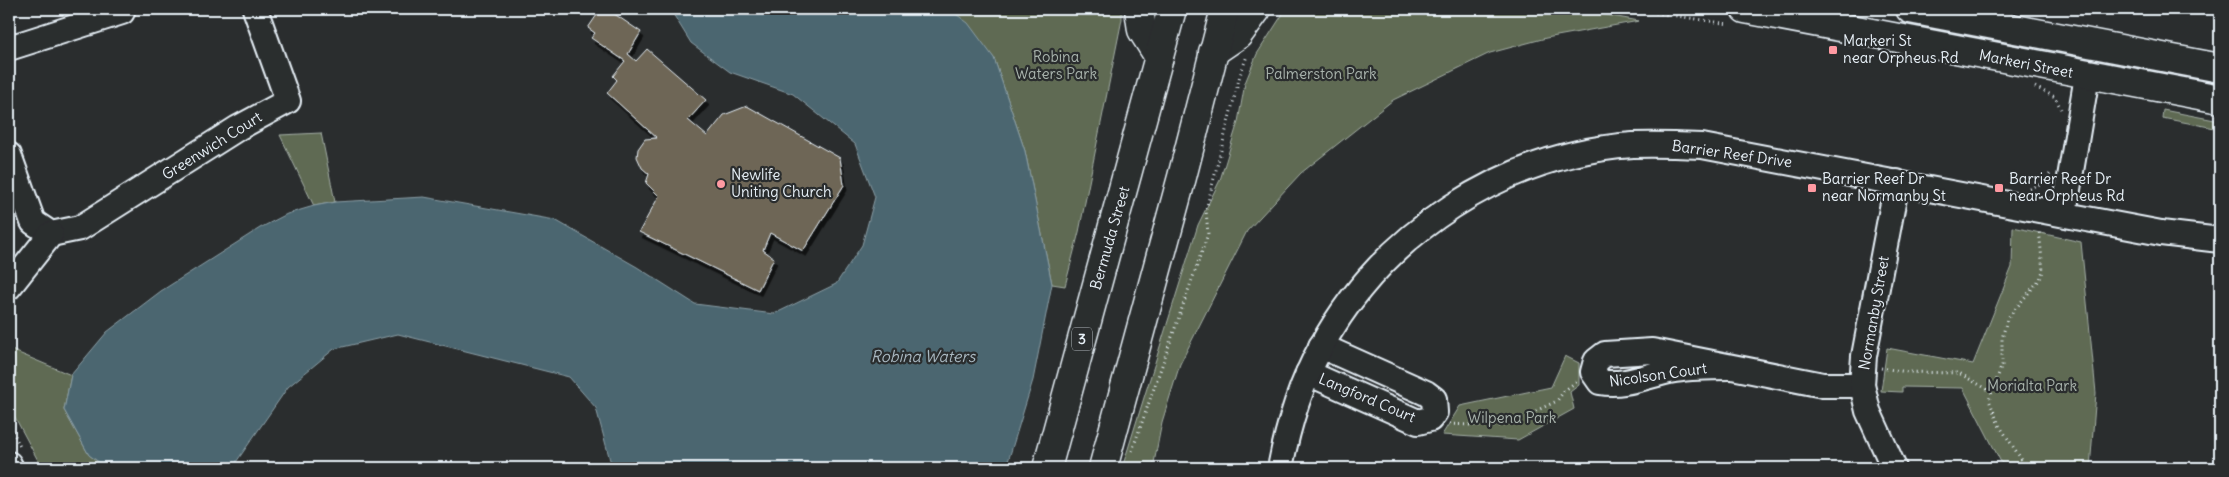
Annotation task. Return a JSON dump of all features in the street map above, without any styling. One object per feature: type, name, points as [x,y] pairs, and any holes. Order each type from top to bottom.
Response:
[{"type":"main road","points":[[1140,9],[1142,30],[1159,57]]},
{"type":"main road","name":"Bermuda Street","points":[[1048,468],[1172,9]]},
{"type":"main road","points":[[1103,468],[1225,9]]},
{"type":"main road","points":[[1213,52],[1238,34],[1258,9]]},
{"type":"main road","points":[[1910,9],[2220,68]]},
{"type":"main road","name":"Markeri Street","points":[[1739,17],[2220,100]]},
{"type":"street","name":"Greenwich Court","points":[[51,234],[80,228],[238,128],[288,101],[255,9]]},
{"type":"street","points":[[9,48],[122,12]]},
{"type":"street","points":[[2054,211],[2087,76]]},
{"type":"street","name":"Barrier Reef Drive","points":[[1280,468],[1286,434],[1308,373],[1321,346],[1351,301],[1391,255],[1429,221],[1454,204],[1507,177],[1572,155],[1632,145],[1702,146],[2054,211],[2161,233],[2220,240]]},
{"type":"street","points":[[9,155],[33,222],[51,234],[9,288]]},
{"type":"street","name":"Normanby Street","points":[[1894,468],[1868,411],[1863,376],[1897,182]]},
{"type":"street","name":"Langford Court","points":[[1308,373],[1418,422],[1430,419],[1435,412],[1434,399],[1426,393],[1321,346]]},
{"type":"street","name":"Nicolson Court","points":[[1593,369],[1595,378],[1600,382],[1607,383],[1631,381],[1674,370],[1695,367],[1729,367],[1824,385],[1863,376]]},
{"type":"street","points":[[9,464],[11,468]]},
{"type":"path","points":[[1631,9],[1739,17]]},
{"type":"path","points":[[1129,458],[1208,234],[1206,210],[1240,75],[1248,51]]},
{"type":"path","points":[[2033,86],[2055,96],[2059,103],[2061,115]]},
{"type":"path","points":[[2022,188],[2029,188],[2043,183],[2050,175],[2052,167]]},
{"type":"path","points":[[2027,468],[2011,446],[1989,400],[2002,365],[2002,339],[2007,319],[2040,279],[2043,271],[2038,234],[2054,211]]},
{"type":"path","points":[[1430,419],[1437,423],[1506,425],[1557,401],[1564,391],[1593,369]]},
{"type":"path","points":[[1863,376],[1908,372],[1959,373],[1992,392]]},
{"type":"green space","name":"Robina Waters Park","points":[[949,9],[1122,9],[1122,19],[1079,232],[1065,286],[1052,284],[1025,151],[994,58]]},
{"type":"green space","name":"Palmerston Park","points":[[1286,9],[1574,9],[1639,21],[1546,38],[1490,53],[1393,100],[1301,173],[1247,231],[1180,364],[1162,422],[1153,468],[1122,468],[1198,225],[1220,180],[1238,122],[1245,83],[1257,54]]},
{"type":"green space","points":[[2163,110],[2220,121],[2220,129],[2162,118]]},
{"type":"green space","points":[[321,133],[335,202],[314,206],[280,135]]},
{"type":"green space","name":"Morialta Park","points":[[2013,227],[2081,242],[2096,393],[2090,468],[2004,468],[1963,388],[1902,387],[1902,392],[1881,391],[1887,348],[1973,364],[2012,267]]},
{"type":"green space","points":[[9,349],[71,375],[64,410],[89,455],[107,468],[42,468],[9,406]]},
{"type":"green space","name":"Wilpena Park","points":[[1565,356],[1579,363],[1579,385],[1570,392],[1574,409],[1518,440],[1442,435],[1460,406],[1551,387]]},
{"type":"water","name":"Robina Waters","points":[[670,9],[949,9],[968,23],[994,58],[1025,151],[1052,284],[1033,380],[1006,468],[619,468],[610,460],[596,408],[569,377],[398,334],[334,349],[288,387],[232,468],[107,468],[89,455],[64,410],[71,375],[107,332],[161,291],[260,228],[287,214],[314,206],[335,202],[424,197],[555,220],[637,267],[695,304],[774,314],[836,284],[862,245],[875,197],[855,144],[793,94],[730,72],[691,43]]},
{"type":"building","points":[[601,9],[607,9],[641,32],[628,54],[636,61],[647,49],[706,100],[688,120],[707,136],[724,115],[747,106],[840,158],[844,185],[803,251],[770,233],[763,250],[774,258],[758,290],[639,232],[659,196],[646,183],[649,174],[642,168],[637,157],[638,149],[645,139],[657,138],[607,93],[617,80],[613,76],[625,61],[591,38],[595,33],[588,28]]},
{"type":"place","name":"Markeri St near Orpheus Rd","points":[[1833,50]]},
{"type":"place","name":"Newlife Uniting Church","points":[[721,184]]},
{"type":"place","name":"Barrier Reef Dr near Normanby St","points":[[1812,188]]},
{"type":"place","name":"Barrier Reef Dr near Orpheus Rd","points":[[1999,188]]}]
